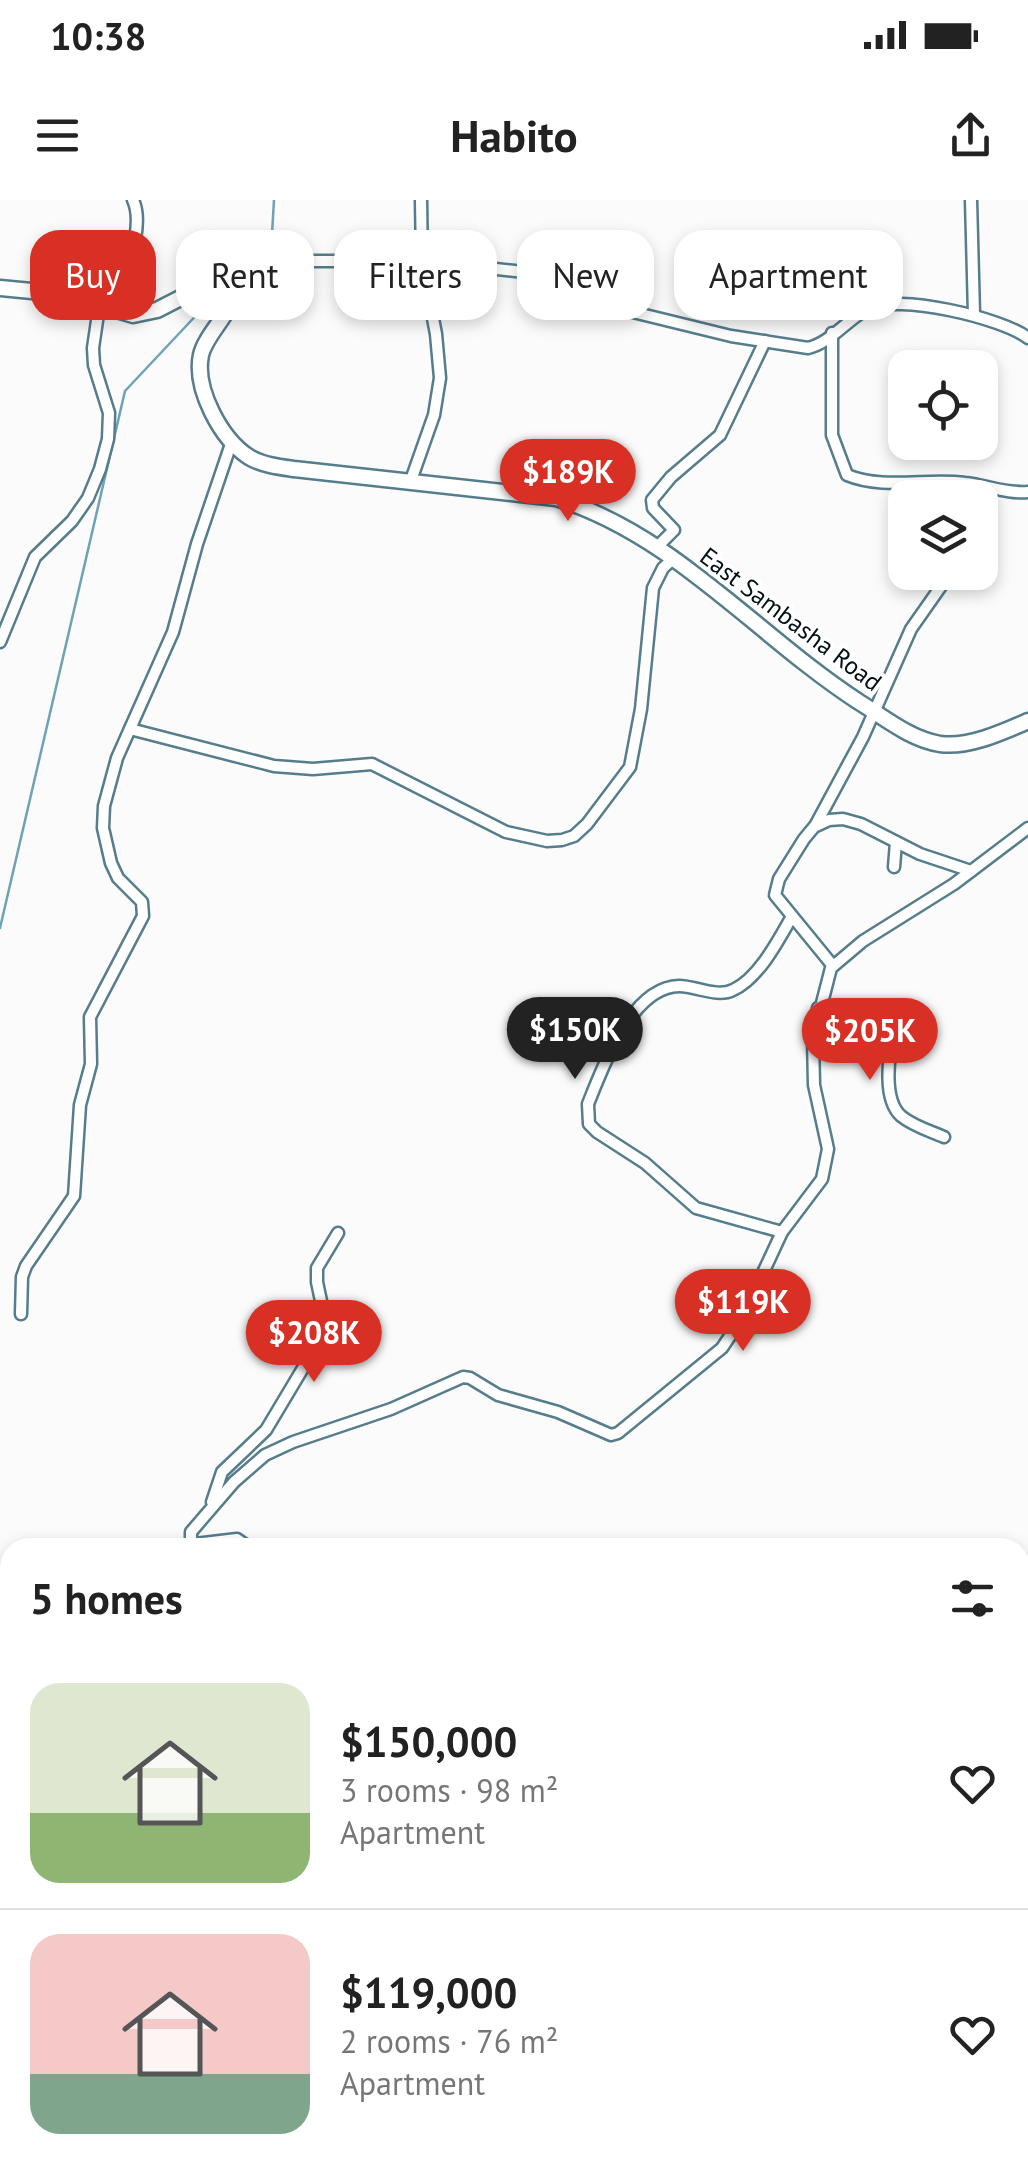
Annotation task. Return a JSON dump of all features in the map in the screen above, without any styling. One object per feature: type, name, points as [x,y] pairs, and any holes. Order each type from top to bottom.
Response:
[{"type":"street","points":[[133,200],[137,209],[135,230]]},
{"type":"street","points":[[421,200],[421,230]]},
{"type":"street","points":[[971,200],[974,314]]},
{"type":"street","points":[[497,269],[524,272],[573,289],[600,304],[808,348],[818,346],[866,310],[883,305],[974,314],[1014,328],[1028,338]]},
{"type":"street","points":[[21,1314],[26,1266],[74,1196],[80,1106],[91,1064],[90,1017],[143,916],[142,902],[118,878],[103,828],[109,782],[172,632],[232,441],[204,390],[200,358],[210,331],[234,300],[234,288],[230,282],[196,290],[156,310]]},
{"type":"street","points":[[0,288],[30,291]]},
{"type":"street","points":[[0,642],[35,557],[72,521],[97,479],[108,439],[108,404],[94,365],[97,320]]},
{"type":"street","points":[[410,483],[439,393],[433,320]]},
{"type":"street","points":[[832,334],[832,435],[847,475],[888,481]]},
{"type":"street","points":[[658,546],[674,528],[653,508],[652,500],[671,476],[720,435],[765,341]]},
{"type":"street","name":"East Sambasha Road","points":[[232,441],[255,460],[274,466],[556,498],[586,506],[658,546],[834,685],[920,739],[945,745],[976,740],[1028,721]]},
{"type":"street","points":[[998,488],[1028,492]]},
{"type":"street","points":[[130,729],[274,766],[313,769],[372,764],[506,832],[546,841],[562,840],[588,824],[630,767],[641,708],[653,588],[663,568],[674,558]]},
{"type":"street","points":[[833,966],[776,898],[776,885],[814,827],[874,712],[911,629],[938,590]]},
{"type":"street","points":[[814,827],[829,820],[850,820],[970,871]]},
{"type":"street","points":[[190,1538],[190,1532],[256,1462],[279,1448],[391,1409],[463,1378],[511,1400],[558,1412],[602,1433],[618,1433],[722,1348],[742,1318],[782,1232],[812,1196],[827,1165],[825,1126],[814,1086],[812,1038],[833,966],[863,941],[1028,828]]},
{"type":"street","points":[[894,866],[896,842]]},
{"type":"street","points":[[782,1232],[696,1208],[645,1163],[597,1132],[587,1116],[588,1104],[620,1034],[641,1004],[674,986],[721,993],[735,989],[752,975],[791,918]]},
{"type":"street","points":[[818,1008],[891,1017],[893,1104],[900,1115],[944,1137]]},
{"type":"street","points":[[211,1508],[222,1472],[266,1430],[318,1342],[325,1320],[316,1282],[317,1268],[338,1233]]},
{"type":"waterway","points":[[272,230],[274,200]]},
{"type":"waterway","points":[[0,928],[125,391],[192,320]]}]
